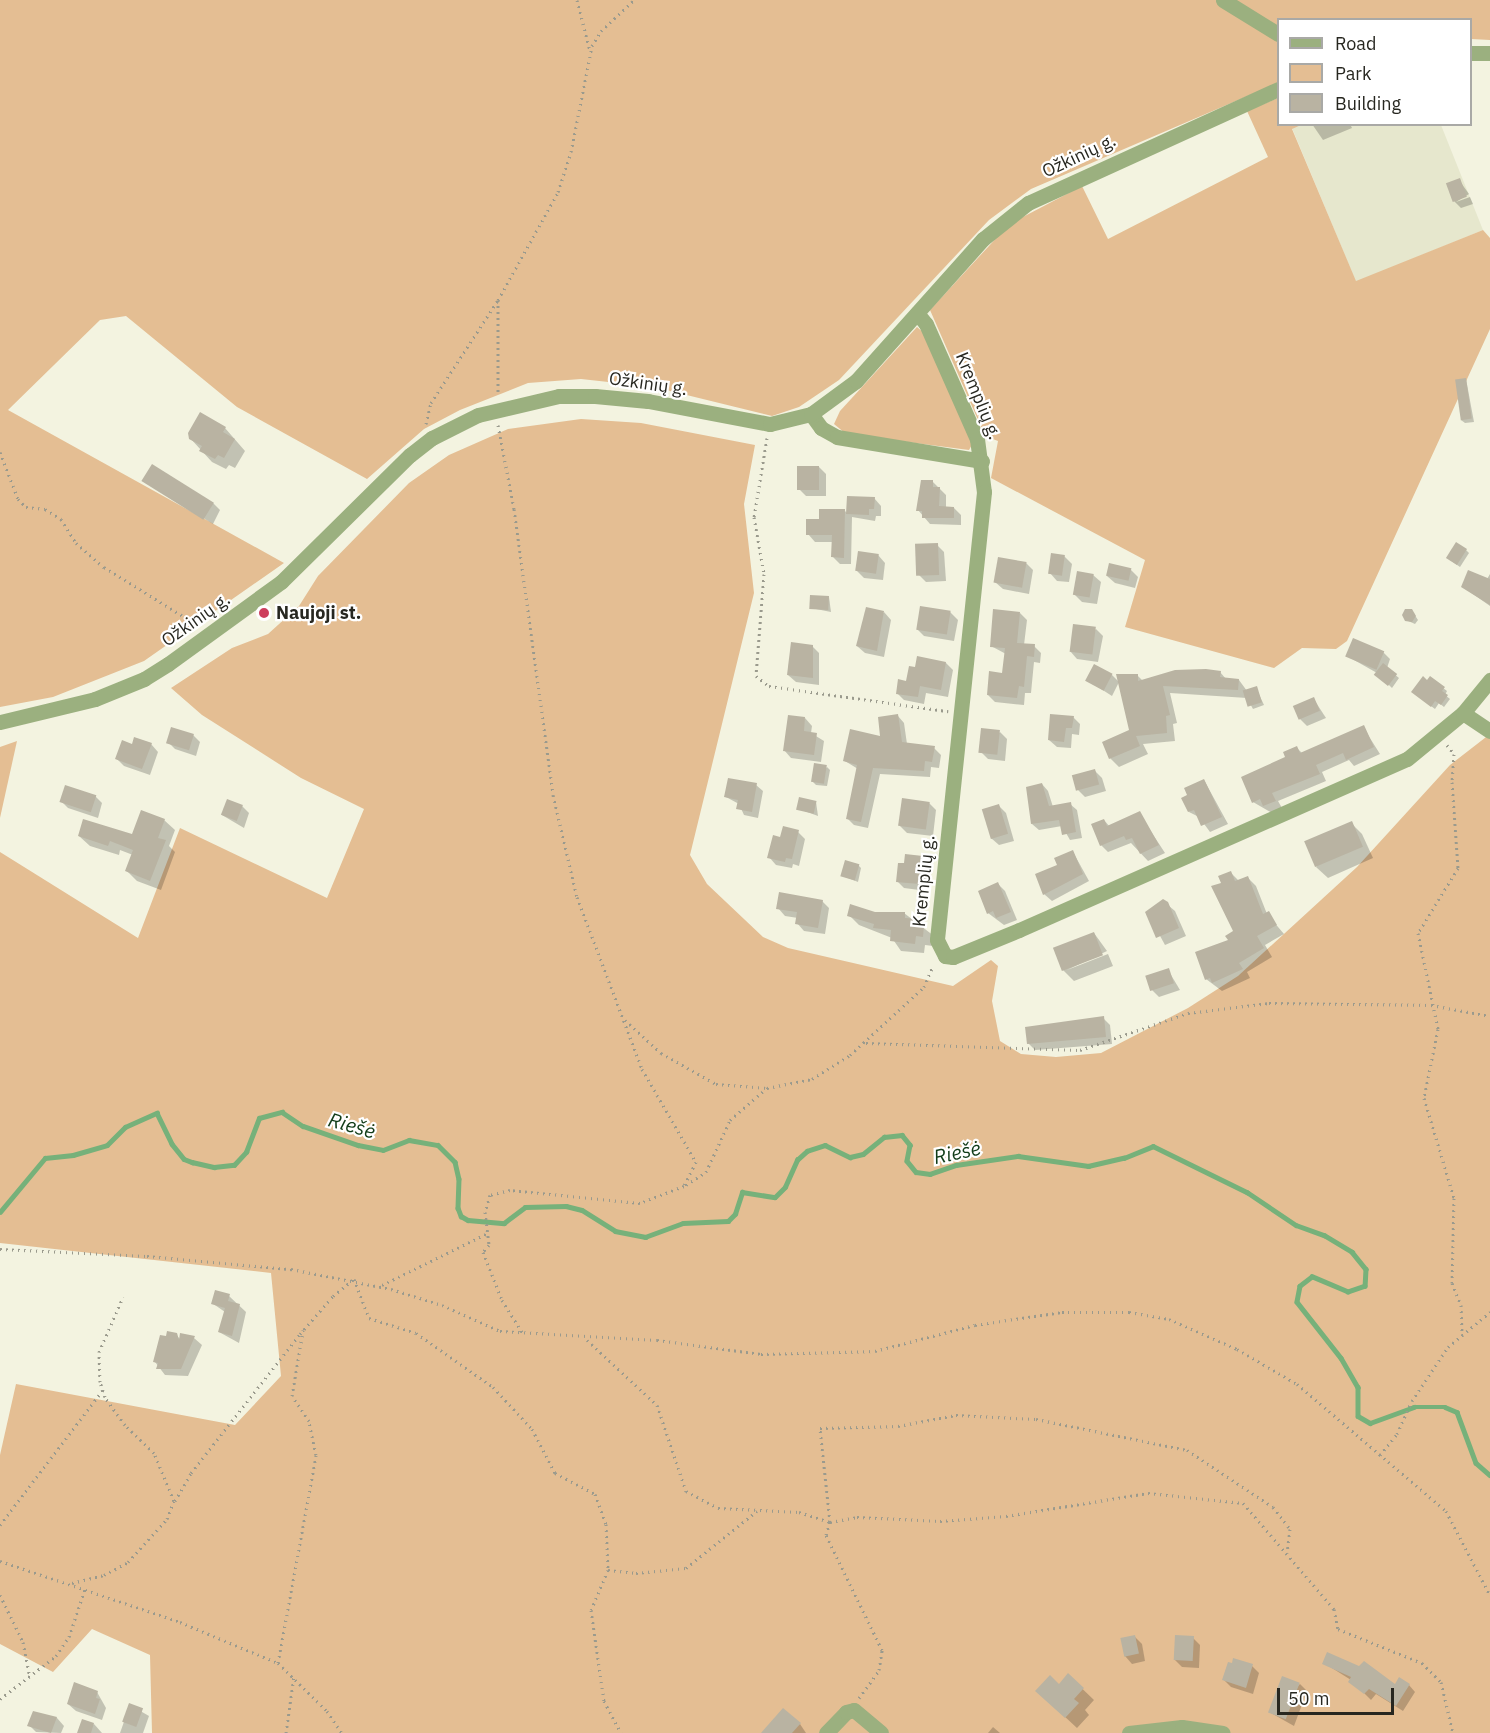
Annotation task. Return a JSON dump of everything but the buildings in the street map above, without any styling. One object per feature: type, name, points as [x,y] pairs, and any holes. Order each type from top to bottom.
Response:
[{"type":"street","points":[[1223,0],[1277,33]]},
{"type":"street","points":[[1472,53],[1490,53]]},
{"type":"street","name":"Ožkinių g.","points":[[0,722],[125,688],[210,636],[281,582],[372,490],[432,438],[499,408],[559,396],[595,396],[648,401],[770,424],[811,414],[856,381],[983,239],[1028,203],[1277,89]]},
{"type":"street","name":"Kremplių g.","points":[[916,314],[926,324],[977,439],[982,461],[984,492],[937,940],[945,956],[952,957],[1407,759],[1440,735],[1463,713],[1490,680]]},
{"type":"street","points":[[811,414],[821,428],[837,437],[982,461]]},
{"type":"street","points":[[1463,713],[1490,731]]},
{"type":"street","points":[[826,1733],[846,1712],[854,1710],[881,1733]]},
{"type":"street","points":[[1129,1733],[1182,1727],[1223,1733]]},
{"type":"path","points":[[577,0],[590,52]]},
{"type":"path","points":[[432,438],[426,422],[431,403],[498,300],[558,192],[571,152],[590,52],[601,31],[634,0]]},
{"type":"path","points":[[498,300],[499,408],[553,795],[577,897],[642,1069],[696,1162],[684,1186]]},
{"type":"path","points":[[770,424],[754,517],[764,574],[756,676],[769,686],[962,712]]},
{"type":"path","points":[[0,452],[18,499],[26,507],[45,509],[61,519],[76,543],[104,567],[210,636]]},
{"type":"path","points":[[1440,735],[1454,754],[1452,782],[1458,868],[1418,933],[1437,1029],[1424,1098],[1454,1198],[1452,1283],[1461,1305],[1462,1335]]},
{"type":"path","points":[[624,1020],[661,1053],[716,1084],[767,1088],[812,1079],[866,1043],[924,987],[932,968]]},
{"type":"path","points":[[866,1043],[1080,1050],[1200,1011],[1269,1003],[1431,1005],[1490,1016]]},
{"type":"path","points":[[522,1334],[502,1300],[483,1252],[489,1245],[486,1234],[486,1212],[490,1195],[510,1190],[640,1203],[684,1186],[706,1172],[730,1120],[767,1088]]},
{"type":"path","points":[[380,1286],[486,1234]]},
{"type":"path","points":[[0,1250],[147,1256],[354,1279],[442,1305],[500,1330],[522,1334],[657,1340],[761,1354],[875,1351],[975,1324],[1062,1312],[1129,1312],[1169,1319],[1237,1349],[1298,1384],[1446,1511],[1490,1595]]},
{"type":"path","points":[[70,1583],[104,1575],[128,1562],[167,1519],[174,1501],[213,1444],[303,1330],[333,1296],[354,1279]]},
{"type":"path","points":[[354,1279],[369,1318],[416,1333],[493,1387],[532,1429],[555,1473],[595,1494],[606,1524],[608,1570],[591,1611],[604,1701],[621,1733]]},
{"type":"path","points":[[123,1297],[99,1352],[103,1390],[125,1425],[154,1453],[174,1501]]},
{"type":"path","points":[[1380,1455],[1448,1347],[1490,1312]]},
{"type":"path","points":[[278,1663],[316,1455],[309,1421],[292,1396],[303,1330]]},
{"type":"path","points":[[586,1338],[657,1405],[686,1491],[718,1508],[800,1512],[830,1522],[857,1517],[940,1521],[1006,1516],[1148,1493],[1243,1503],[1334,1609],[1338,1629],[1362,1641],[1394,1649],[1413,1659],[1441,1682],[1453,1733]]},
{"type":"path","points":[[0,1525],[103,1390]]},
{"type":"path","points":[[854,1710],[863,1687],[879,1670],[882,1650],[826,1535],[830,1522],[820,1428],[898,1426],[956,1415],[1036,1419],[1187,1450],[1273,1507],[1290,1529],[1287,1554]]},
{"type":"path","points":[[608,1570],[636,1573],[686,1568],[759,1510]]},
{"type":"path","points":[[0,1562],[70,1583],[278,1663],[294,1676],[342,1733]]},
{"type":"path","points":[[0,1699],[56,1656],[69,1637],[85,1589]]},
{"type":"path","points":[[0,1595],[23,1642],[29,1675]]},
{"type":"path","points":[[286,1733],[294,1676]]},
{"type":"shaded area","points":[[1296,126],[1441,126],[1483,230],[1356,282],[1292,128]]},
{"type":"green space","points":[[0,0],[1490,0],[1490,40],[1472,39],[1472,18],[1277,18],[1277,83],[1031,189],[989,220],[839,380],[799,407],[772,416],[654,387],[581,379],[528,383],[460,410],[424,429],[367,479],[237,407],[126,316],[100,320],[8,410],[284,563],[144,661],[53,697],[0,707]]},
{"type":"green space","points":[[1277,98],[1277,126],[1299,126],[1292,129],[1356,281],[1483,230],[1490,238],[1490,329],[1347,641],[1336,649],[1302,648],[1274,668],[1125,627],[1145,560],[991,478],[998,441],[985,436],[930,310],[1000,234],[1021,218],[1082,186],[1108,239],[1268,157],[1247,111]]},
{"type":"green space","points":[[917,327],[924,333],[973,443],[969,450],[846,434],[834,424],[840,411]]},
{"type":"green space","points":[[581,419],[641,423],[755,445],[744,504],[754,593],[690,855],[707,884],[763,937],[788,948],[953,986],[991,960],[998,966],[992,1001],[1000,1041],[1021,1054],[1056,1057],[1101,1053],[1188,1008],[1238,976],[1357,867],[1450,765],[1490,734],[1490,1733],[152,1733],[150,1655],[92,1629],[53,1672],[0,1644],[0,1455],[16,1384],[235,1425],[281,1376],[271,1273],[0,1243],[0,852],[138,938],[180,828],[327,898],[364,809],[301,778],[202,715],[171,688],[232,648],[268,634],[299,606],[318,576],[409,483],[449,455],[508,429]]},
{"type":"green space","points":[[17,741],[0,818],[0,747]]},
{"type":"waterway","name":"Riešė","points":[[0,1212],[45,1158],[73,1155],[107,1145],[125,1127],[157,1113],[172,1144],[184,1159],[192,1162],[214,1167],[234,1165],[246,1152],[259,1118],[282,1112],[303,1126],[358,1145],[383,1150],[409,1140],[438,1145],[455,1162],[459,1179],[458,1208],[461,1216],[468,1220],[504,1223],[525,1207],[566,1206],[582,1210],[615,1231],[645,1237],[683,1223],[728,1221],[735,1214],[742,1192],[775,1197],[785,1187],[797,1160],[807,1151],[825,1145],[850,1157],[863,1154],[884,1137],[902,1135],[910,1145],[907,1161],[916,1172],[930,1174],[956,1165],[1018,1156],[1088,1166],[1124,1158],[1153,1146],[1247,1192],[1296,1225],[1324,1235],[1352,1252],[1366,1269],[1365,1286],[1348,1292],[1312,1277],[1300,1286],[1297,1302],[1341,1358],[1358,1387],[1358,1416],[1370,1423],[1414,1407],[1445,1407],[1457,1412],[1476,1463],[1490,1475]]},
{"type":"place","name":"Naujoji st.","points":[[264,613]]}]
